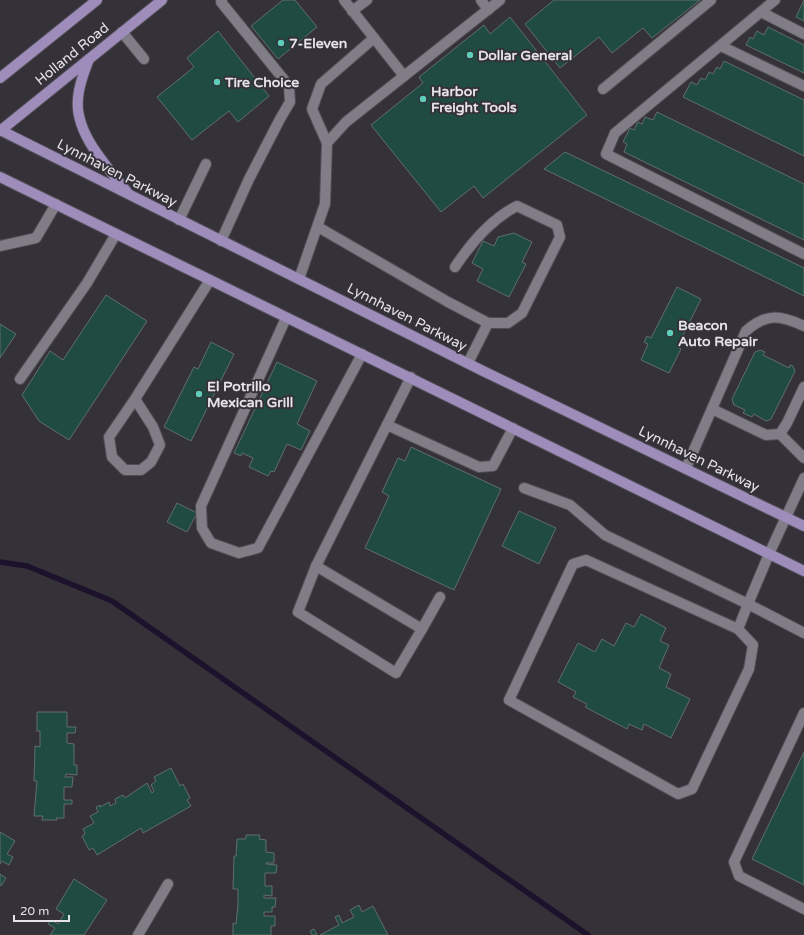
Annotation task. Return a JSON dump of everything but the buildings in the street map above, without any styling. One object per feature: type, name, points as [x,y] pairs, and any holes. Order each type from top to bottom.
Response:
[{"type":"main road","name":"Holland Road","points":[[0,78],[97,0]]},
{"type":"main road","name":"Holland Road","points":[[0,130],[162,0]]},
{"type":"main road","points":[[90,58],[80,85],[77,100],[83,130],[89,143],[130,195]]},
{"type":"main road","name":"Lynnhaven Parkway","points":[[0,130],[468,363],[804,526]]},
{"type":"main road","points":[[0,177],[286,318],[411,377],[804,571]]},
{"type":"street","points":[[221,241],[249,179],[290,102],[289,86],[222,2],[222,0]]},
{"type":"street","points":[[344,0],[404,76]]},
{"type":"street","points":[[352,11],[367,0]]},
{"type":"street","points":[[481,0],[488,10]]},
{"type":"street","points":[[327,143],[346,122],[500,0]]},
{"type":"street","points":[[603,89],[711,0]]},
{"type":"street","points":[[775,0],[616,133],[606,154],[804,254]]},
{"type":"street","points":[[761,12],[804,34]]},
{"type":"street","points":[[122,32],[144,59]]},
{"type":"street","points":[[299,279],[325,204],[327,143],[312,109],[321,84],[374,38]]},
{"type":"street","points":[[721,46],[804,86]]},
{"type":"street","points":[[179,220],[206,164]]},
{"type":"street","points":[[0,246],[36,238],[56,204]]},
{"type":"street","points":[[318,226],[441,298],[488,323],[508,323],[522,313],[560,237],[557,225],[517,206],[504,213],[471,244],[454,266]]},
{"type":"street","points":[[20,379],[87,283],[116,234]]},
{"type":"street","points":[[135,399],[153,428],[160,445],[151,462],[141,470],[125,470],[112,457],[109,437],[135,399],[210,280]]},
{"type":"street","points":[[686,468],[746,331],[756,322],[767,318],[781,317],[804,326]]},
{"type":"street","points":[[286,318],[201,506],[202,528],[211,543],[239,553],[258,548],[362,354]]},
{"type":"street","points":[[468,363],[488,323]]},
{"type":"street","points":[[411,377],[316,566],[298,612],[396,673],[440,597]]},
{"type":"street","points":[[780,434],[787,423],[804,387]]},
{"type":"street","points":[[712,409],[766,435],[780,434],[804,458]]},
{"type":"street","points":[[387,424],[479,467],[493,466],[514,428]]},
{"type":"street","points":[[738,629],[769,554],[804,478]]},
{"type":"street","points":[[524,488],[570,505],[605,535],[748,604],[804,633]]},
{"type":"street","points":[[586,560],[738,629],[753,645],[749,669],[692,789],[678,794],[509,700],[573,564],[586,560]]},
{"type":"street","points":[[316,566],[422,629]]},
{"type":"street","points":[[804,713],[734,862],[739,876],[804,909]]},
{"type":"street","points":[[138,935],[168,884]]},
{"type":"waterway","points":[[0,562],[27,566],[112,601],[588,935]]},
{"type":"place","name":"7-Eleven","points":[[281,43]]},
{"type":"place","name":"Dollar General","points":[[470,55]]},
{"type":"place","name":"Tire Choice","points":[[217,82]]},
{"type":"place","name":"Harbor Freight Tools","points":[[423,99]]},
{"type":"place","name":"Beacon Auto Repair","points":[[670,333]]},
{"type":"place","name":"El Potrillo Mexican Grill","points":[[199,394]]}]
